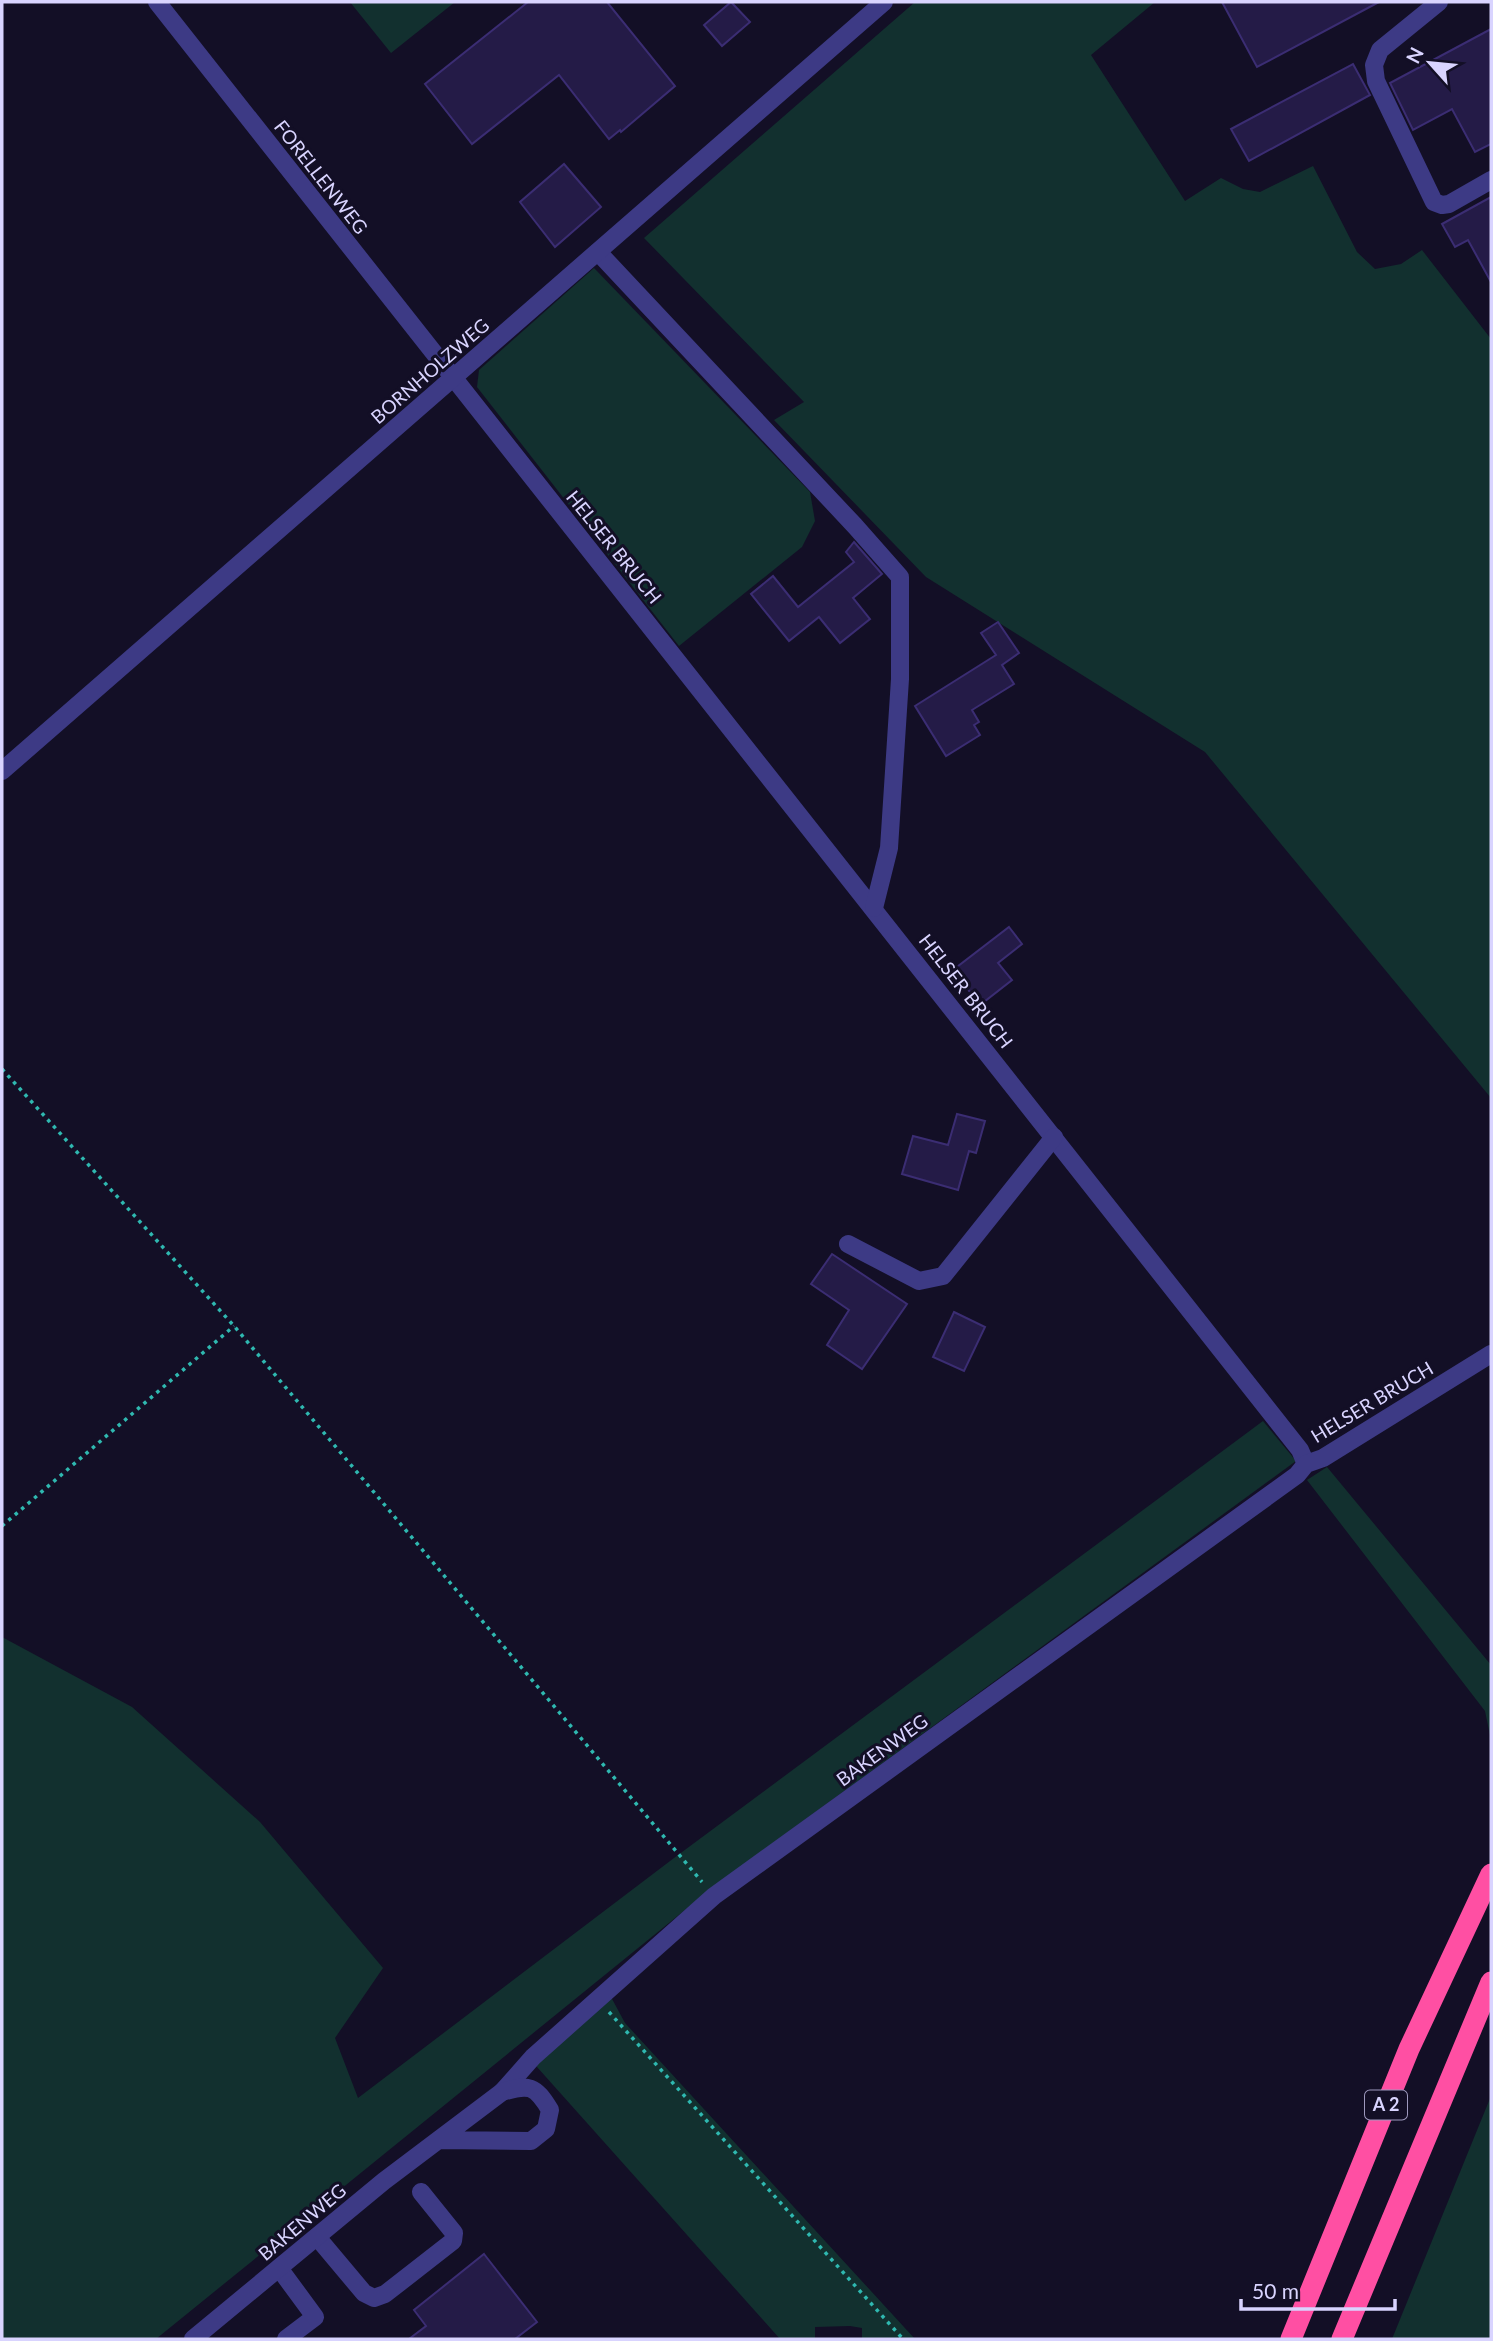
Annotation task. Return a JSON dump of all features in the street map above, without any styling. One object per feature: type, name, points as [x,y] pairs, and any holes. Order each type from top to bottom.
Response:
[{"type":"highway","name":"A 2","points":[[1291,2339],[1409,2049],[1491,1874]]},
{"type":"highway","name":"A 2","points":[[1342,2339],[1491,1982]]},
{"type":"street","name":"FORELLENWEG","points":[[157,2],[453,379]]},
{"type":"street","name":"BORNHOLZWEG","points":[[2,771],[884,2]]},
{"type":"street","points":[[1439,2],[1380,50],[1374,65],[1376,81],[1434,202],[1449,204],[1491,180]]},
{"type":"street","points":[[598,252],[900,577],[900,678],[889,848],[874,908]]},
{"type":"street","name":"HELSER BRUCH","points":[[453,379],[874,908],[1300,1450],[1306,1464],[1323,1458],[1491,1354]]},
{"type":"street","points":[[848,1244],[919,1281],[943,1276],[1054,1137]]},
{"type":"street","name":"BAKENWEG","points":[[193,2339],[384,2181],[502,2092],[533,2057],[714,1896],[1286,1483],[1306,1464]]},
{"type":"street","points":[[439,2140],[531,2141],[546,2129],[550,2110],[540,2092],[523,2086],[502,2092]]},
{"type":"street","points":[[317,2237],[364,2293],[374,2298],[385,2294],[453,2241],[454,2233],[421,2192]]},
{"type":"street","points":[[279,2268],[315,2317],[286,2339]]},
{"type":"path","points":[[2,1069],[234,1326],[714,1896]]},
{"type":"path","points":[[2,1526],[234,1326]]},
{"type":"path","points":[[598,2000],[903,2339]]},
{"type":"green space","points":[[350,2],[455,2],[391,53]]},
{"type":"green space","points":[[915,2],[1155,2],[1091,55],[1185,201],[1221,178],[1243,189],[1260,192],[1313,166],[1357,252],[1375,269],[1401,264],[1422,250],[1491,339],[1491,1098],[1205,752],[926,577],[774,420],[804,402],[644,238]]},
{"type":"green space","points":[[594,268],[810,492],[815,521],[802,547],[679,646],[477,387],[479,370]]},
{"type":"green space","points":[[1263,1421],[1296,1461],[717,1884],[156,2339],[2,2339],[2,1637],[132,1707],[260,1822],[383,1968],[335,2038],[358,2098],[674,1858]]},
{"type":"green space","points":[[1327,1467],[1491,1665],[1491,1740],[1485,1711],[1307,1480]]},
{"type":"green space","points":[[611,1997],[625,2023],[915,2339],[862,2339],[862,2328],[850,2326],[815,2327],[815,2339],[780,2339],[537,2067],[536,2062]]},
{"type":"green space","points":[[1491,2096],[1491,2339],[1392,2339]]},
{"type":"building","points":[[528,2],[607,2],[675,86],[609,139],[559,75],[472,144],[425,84]]},
{"type":"building","points":[[731,2],[750,22],[722,46],[704,25]]},
{"type":"building","points":[[1222,2],[1379,2],[1257,67]]},
{"type":"building","points":[[1491,29],[1491,144],[1475,152],[1452,109],[1413,130],[1390,83]]},
{"type":"building","points":[[1353,64],[1370,95],[1249,161],[1231,129]]},
{"type":"building","points":[[564,164],[601,207],[555,247],[520,202]]},
{"type":"building","points":[[1491,197],[1491,282],[1468,240],[1455,247],[1442,224]]},
{"type":"building","points":[[854,542],[882,574],[853,598],[870,619],[840,643],[819,617],[789,641],[751,594],[773,576],[798,607],[854,562],[846,552]]},
{"type":"building","points":[[998,622],[1019,653],[1002,665],[1014,684],[972,710],[979,722],[974,725],[980,735],[946,756],[915,706],[996,655],[981,633]]},
{"type":"building","points":[[1009,927],[1022,944],[998,963],[1012,980],[980,1005],[953,970]]},
{"type":"building","points":[[957,1114],[985,1121],[976,1153],[969,1151],[958,1190],[902,1174],[913,1136],[948,1145]]},
{"type":"building","points":[[832,1254],[907,1304],[862,1369],[827,1345],[849,1310],[811,1284]]},
{"type":"building","points":[[954,1312],[985,1327],[964,1371],[933,1357]]},
{"type":"building","points":[[484,2254],[537,2322],[515,2339],[409,2339],[426,2326],[414,2310]]}]
